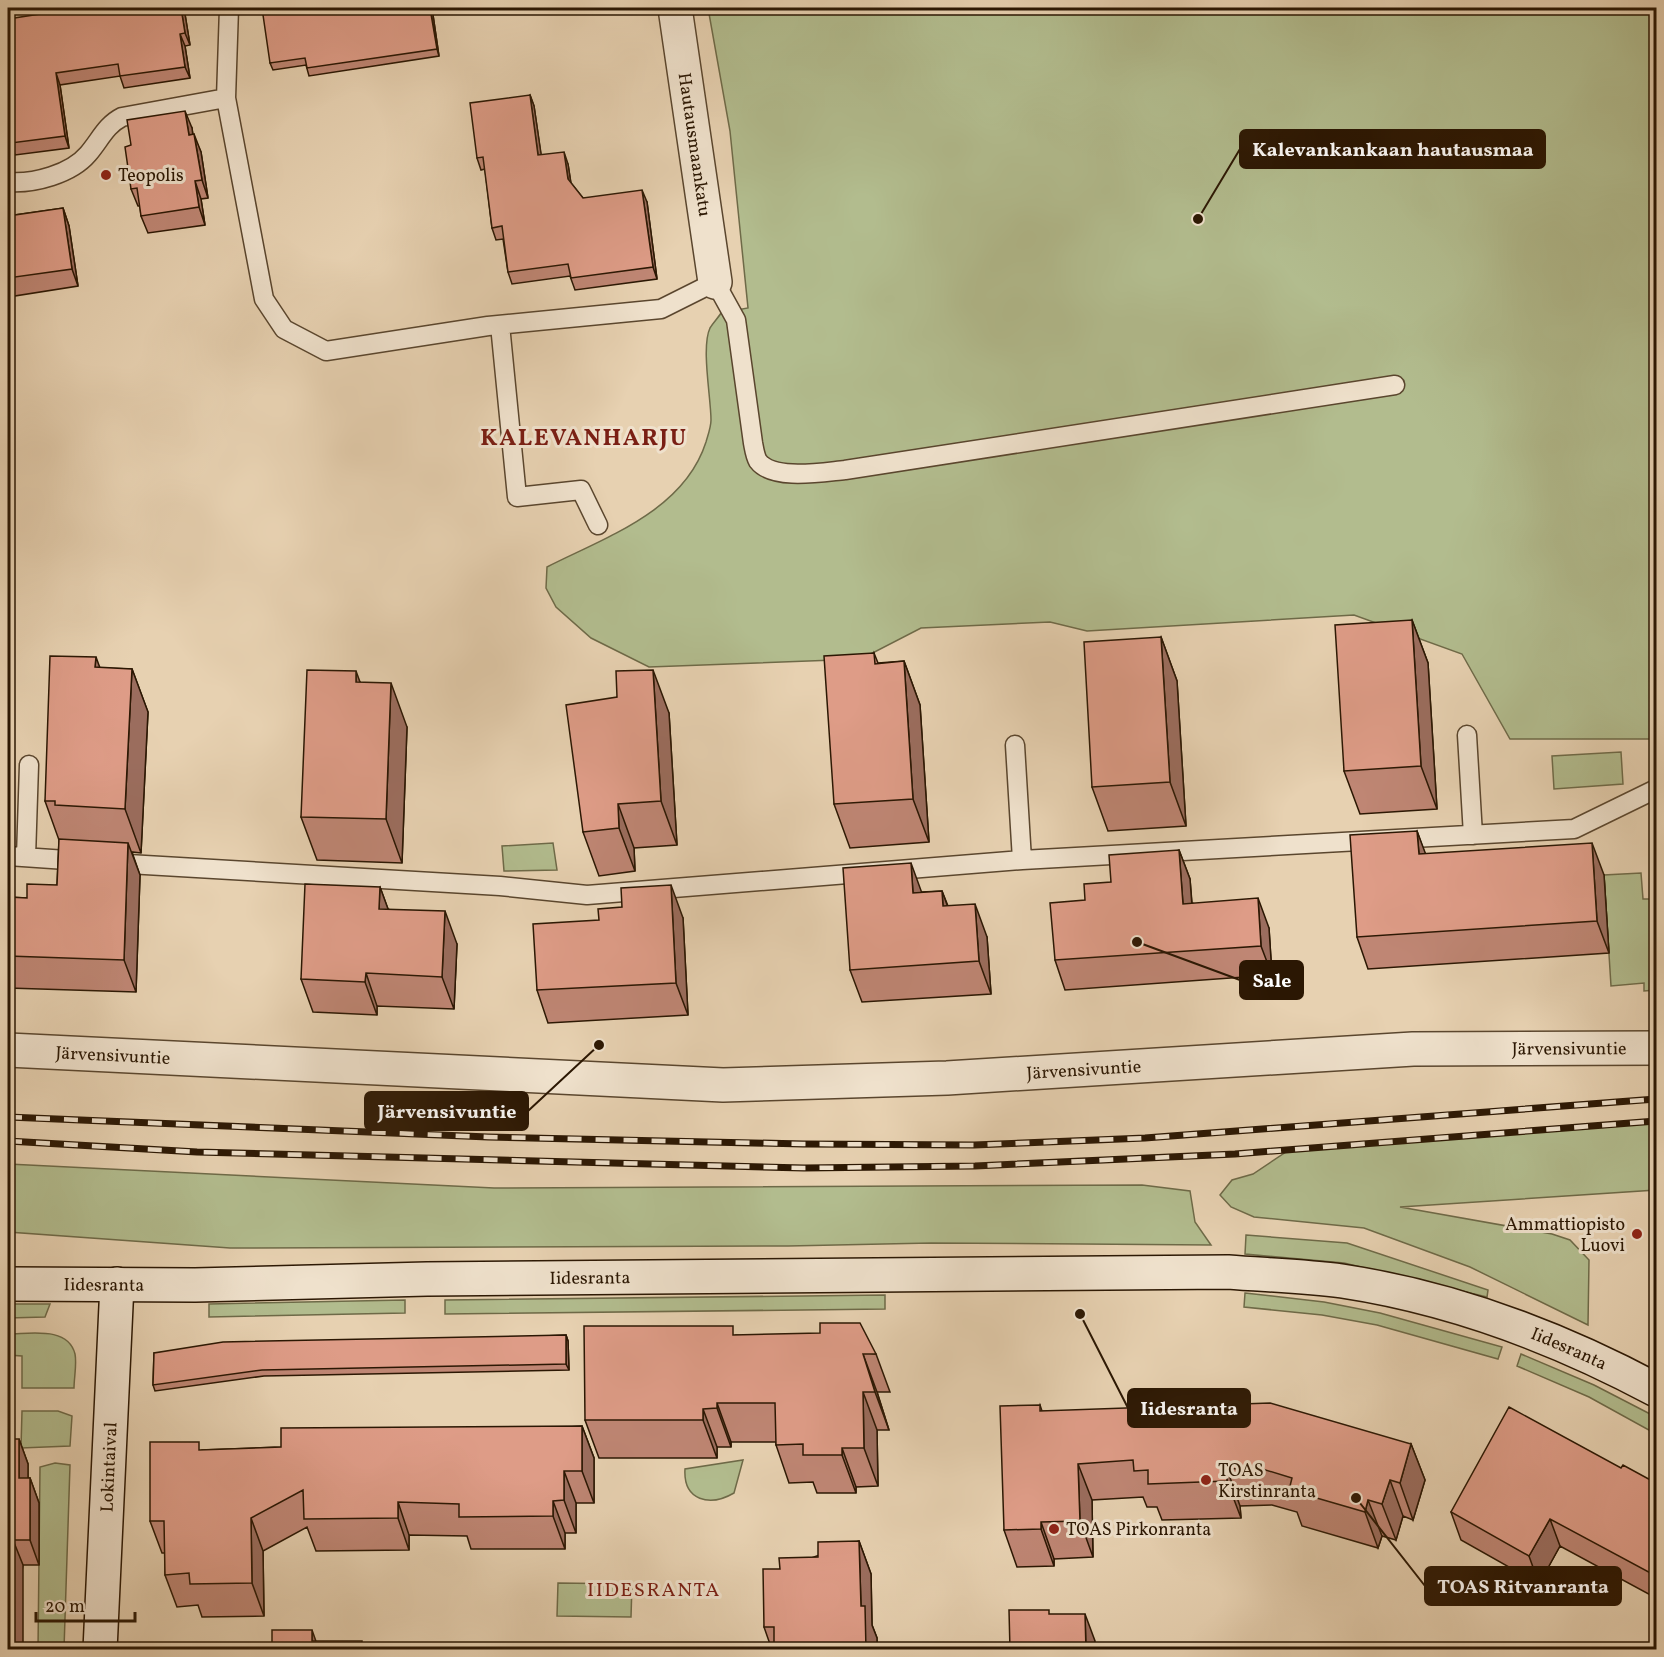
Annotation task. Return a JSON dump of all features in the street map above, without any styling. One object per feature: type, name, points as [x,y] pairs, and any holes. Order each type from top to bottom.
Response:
[{"type":"main road","name":"Hautausmaankatu","points":[[675,8],[716,282]]},
{"type":"main road","name":"Järvensivuntie","points":[[8,1050],[723,1085],[947,1078],[1413,1049],[1656,1048]]},
{"type":"main road","name":"Iidesranta","points":[[8,1284],[1228,1272],[1340,1281],[1398,1291],[1488,1315],[1600,1360],[1656,1390]]},
{"type":"main road","name":"Lokintaival","points":[[100,1650],[117,1284]]},
{"type":"lane","points":[[229,8],[226,98],[264,298],[284,329],[326,351],[500,325],[661,309],[716,282],[736,320],[753,443],[758,460],[768,469],[790,474],[845,470],[1395,385]]},
{"type":"lane","points":[[8,182],[22,183],[75,167],[102,136],[109,123],[122,117],[226,98]]},
{"type":"lane","points":[[500,325],[517,497],[581,490],[598,525]]},
{"type":"lane","points":[[1467,735],[1473,835]]},
{"type":"lane","points":[[1015,745],[1022,860]]},
{"type":"lane","points":[[26,857],[30,765]]},
{"type":"lane","points":[[8,856],[500,886],[587,894],[1022,860],[1574,829],[1656,789]]},
{"type":"green space","points":[[708,8],[1656,8],[1656,739],[1510,739],[1462,654],[1354,615],[1087,631],[1050,622],[921,628],[861,659],[649,667],[591,638],[556,607],[546,588],[547,567],[640,519],[662,504],[680,486],[695,466],[706,442],[711,420],[706,360],[707,337],[710,328],[721,313],[748,308],[730,131]]},
{"type":"green space","points":[[1621,752],[1623,784],[1554,789],[1552,756]]},
{"type":"green space","points":[[553,843],[557,870],[504,871],[502,846]]},
{"type":"green space","points":[[1641,873],[1643,899],[1656,899],[1656,990],[1644,991],[1644,983],[1611,986],[1604,875]]},
{"type":"green space","points":[[1656,1122],[1656,1190],[1400,1207],[1552,1234],[1570,1240],[1589,1260],[1588,1325],[1470,1267],[1364,1228],[1254,1217],[1231,1207],[1220,1195],[1232,1180],[1253,1174],[1292,1148]]},
{"type":"green space","points":[[8,1164],[494,1188],[1142,1185],[1190,1191],[1195,1222],[1211,1245],[931,1243],[788,1246],[230,1248],[8,1232]]},
{"type":"green space","points":[[1246,1235],[1347,1243],[1488,1290],[1487,1297],[1344,1263],[1245,1254]]},
{"type":"green space","points":[[1245,1293],[1324,1302],[1380,1313],[1502,1347],[1498,1359],[1377,1325],[1322,1315],[1244,1307]]},
{"type":"green space","points":[[885,1295],[885,1309],[445,1314],[445,1300]]},
{"type":"green space","points":[[405,1300],[405,1313],[209,1317],[209,1304]]},
{"type":"green space","points":[[8,1304],[50,1304],[45,1317],[8,1318]]},
{"type":"green space","points":[[37,1333],[57,1335],[65,1339],[75,1354],[74,1388],[22,1388],[22,1356],[8,1355],[8,1334]]},
{"type":"green space","points":[[1521,1354],[1594,1385],[1656,1417],[1656,1434],[1589,1397],[1517,1366]]},
{"type":"green space","points":[[22,1411],[58,1411],[72,1416],[70,1446],[21,1448]]},
{"type":"green space","points":[[743,1460],[734,1493],[716,1500],[707,1500],[693,1494],[688,1488],[685,1469]]},
{"type":"green space","points":[[55,1463],[70,1465],[64,1649],[38,1650],[40,1467]]},
{"type":"green space","points":[[558,1583],[632,1584],[631,1617],[557,1616]]},
{"type":"building","points":[[79,8],[181,8],[185,33],[180,34],[185,67],[120,76],[118,64],[56,73],[65,136],[11,143],[8,120],[8,19]]},
{"type":"building","points":[[262,8],[412,8],[413,11],[430,8],[437,49],[307,68],[305,58],[270,63]]},
{"type":"building","points":[[530,95],[538,155],[564,152],[568,179],[583,198],[642,190],[653,267],[571,278],[568,264],[508,272],[502,226],[492,228],[483,157],[477,158],[470,103]]},
{"type":"building","points":[[185,111],[189,135],[194,134],[202,180],[195,181],[199,207],[141,216],[137,188],[131,189],[125,147],[131,145],[127,120]]},
{"type":"building","points":[[63,208],[72,269],[8,278],[8,216]]},
{"type":"building","points":[[1412,620],[1421,766],[1344,771],[1335,625]]},
{"type":"building","points":[[1161,637],[1170,782],[1092,787],[1084,642]]},
{"type":"building","points":[[874,653],[875,664],[904,661],[913,799],[834,804],[824,656]]},
{"type":"building","points":[[50,656],[96,657],[95,667],[132,669],[125,809],[55,805],[55,801],[45,801]]},
{"type":"building","points":[[307,670],[356,671],[356,682],[391,683],[386,819],[301,817]]},
{"type":"building","points":[[653,670],[661,801],[618,804],[619,828],[583,832],[566,705],[617,697],[616,671]]},
{"type":"building","points":[[1417,831],[1419,854],[1592,843],[1597,921],[1357,937],[1350,835]]},
{"type":"building","points":[[59,839],[128,843],[124,960],[8,956],[8,897],[27,898],[27,884],[57,885]]},
{"type":"building","points":[[1179,850],[1183,904],[1258,898],[1261,946],[1055,960],[1050,903],[1085,900],[1084,884],[1111,882],[1109,855]]},
{"type":"building","points":[[911,863],[913,893],[942,891],[943,906],[975,904],[979,961],[850,970],[843,868]]},
{"type":"building","points":[[305,884],[380,887],[379,909],[445,911],[442,977],[366,973],[365,982],[301,979]]},
{"type":"building","points":[[671,885],[676,983],[537,990],[533,924],[599,920],[598,909],[622,907],[621,888]]},
{"type":"building","points":[[820,1323],[860,1323],[876,1354],[863,1354],[875,1392],[863,1392],[864,1448],[842,1448],[842,1455],[803,1455],[803,1444],[776,1445],[775,1403],[717,1403],[717,1408],[703,1409],[703,1420],[585,1420],[584,1326],[733,1326],[733,1335],[820,1333]]},
{"type":"building","points":[[566,1335],[566,1364],[262,1370],[153,1385],[154,1353],[223,1342]]},
{"type":"building","points":[[1270,1403],[1411,1444],[1400,1483],[1390,1480],[1382,1504],[1368,1500],[1365,1512],[1289,1490],[1292,1478],[1259,1468],[1227,1469],[1227,1481],[1148,1484],[1148,1470],[1134,1471],[1133,1460],[1078,1464],[1080,1521],[1041,1522],[1041,1529],[1004,1530],[1000,1406],[1040,1405],[1040,1411]]},
{"type":"building","points":[[1509,1407],[1621,1468],[1623,1465],[1656,1483],[1656,1576],[1550,1519],[1529,1556],[1451,1512]]},
{"type":"building","points":[[582,1426],[582,1471],[564,1471],[564,1500],[553,1501],[553,1516],[459,1517],[459,1504],[398,1502],[398,1518],[304,1519],[303,1490],[251,1518],[252,1583],[190,1584],[189,1573],[165,1575],[164,1521],[150,1521],[150,1442],[199,1442],[199,1450],[281,1447],[281,1428]]},
{"type":"building","points":[[8,1439],[19,1439],[19,1478],[30,1478],[30,1540],[13,1540],[14,1650],[8,1650]]},
{"type":"building","points":[[859,1541],[861,1606],[865,1606],[866,1650],[774,1650],[774,1627],[764,1627],[763,1569],[780,1569],[779,1558],[818,1557],[818,1542]]},
{"type":"building","points":[[1009,1610],[1049,1610],[1049,1614],[1085,1614],[1086,1650],[1010,1650]]},
{"type":"building","points":[[272,1630],[312,1630],[312,1641],[362,1641],[362,1650],[272,1650]]},
{"type":"railway","points":[[8,1117],[488,1137],[803,1144],[974,1145],[1145,1138],[1656,1099]]},
{"type":"railway","points":[[8,1141],[197,1152],[804,1168],[975,1166],[1235,1154],[1656,1121]]},
{"type":"place","name":"Teopolis","points":[[106,175]]},
{"type":"place","name":"Kalevankankaan hautausmaa","points":[[1198,219]]},
{"type":"place","name":"Sale","points":[[1137,942]]},
{"type":"place","name":"Järvensivuntie","points":[[599,1045]]},
{"type":"place","name":"Ammattiopisto Luovi","points":[[1637,1234]]},
{"type":"place","name":"Iidesranta","points":[[1080,1314]]},
{"type":"place","name":"TOAS Kirstinranta","points":[[1206,1480]]},
{"type":"place","name":"TOAS Ritvanranta","points":[[1356,1498]]},
{"type":"place","name":"TOAS Pirkonranta","points":[[1054,1529]]},
{"type":"district","name":"KALEVANHARJU","points":[[584,437]]},
{"type":"district","name":"IIDESRANTA","points":[[654,1589]]}]
